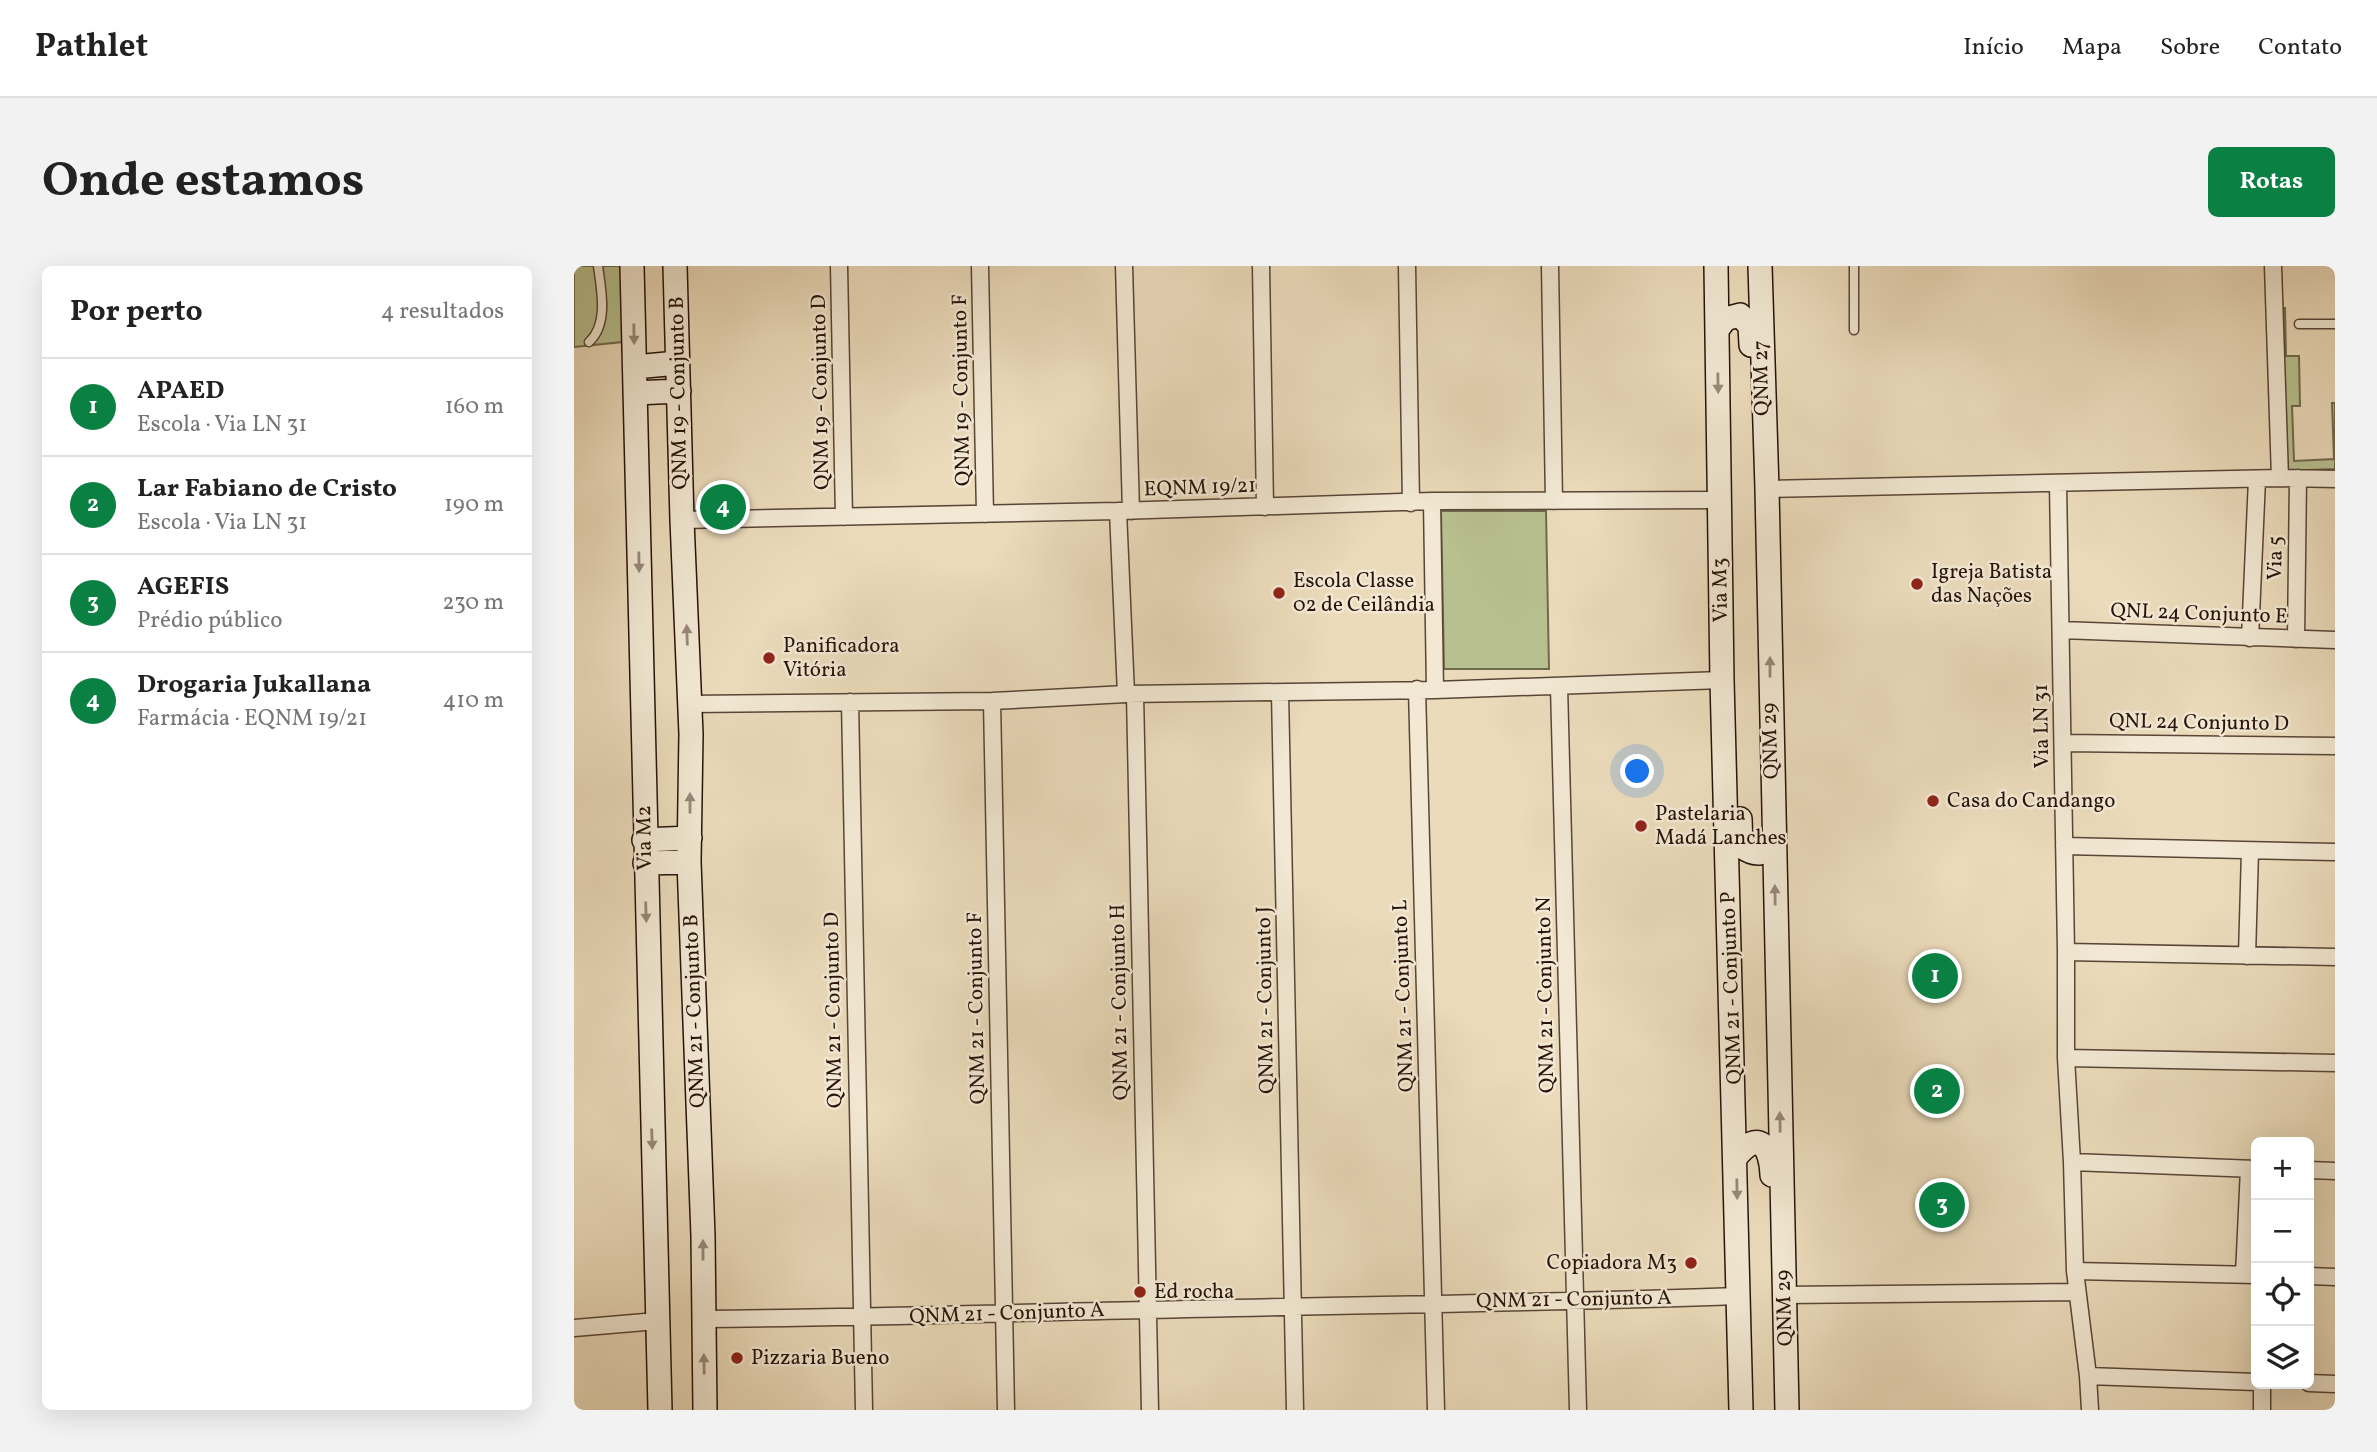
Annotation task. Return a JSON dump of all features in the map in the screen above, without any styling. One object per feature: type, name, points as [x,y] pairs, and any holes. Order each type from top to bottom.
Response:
[{"type":"main road","name":"Via M2","points":[[632,266],[660,1410]]},
{"type":"main road","name":"QNM 19 - Conjunto B","points":[[675,266],[682,520]]},
{"type":"main road","name":"Via M3","points":[[1716,266],[1722,680]]},
{"type":"main road","name":"QNM 27","points":[[1759,266],[1767,489]]},
{"type":"main road","points":[[1717,330],[1725,319],[1735,314],[1745,318],[1750,326],[1752,401],[1764,444]]},
{"type":"main road","points":[[635,367],[677,363]]},
{"type":"main road","points":[[635,393],[679,391]]},
{"type":"main road","name":"QNM 29","points":[[1767,489],[1787,1410]]},
{"type":"main road","points":[[682,520],[690,704]]},
{"type":"main road","name":"QNM 21 - Conjunto P","points":[[1722,680],[1739,1300]]},
{"type":"main road","name":"QNM 21 - Conjunto B","points":[[690,704],[689,862],[703,1318]]},
{"type":"main road","points":[[1724,713],[1738,768],[1741,846],[1752,853],[1762,853],[1770,850],[1774,842]]},
{"type":"main road","points":[[645,852],[690,838]]},
{"type":"main road","points":[[645,852],[689,862]]},
{"type":"main road","points":[[1736,1157],[1753,1143],[1761,1144],[1769,1151],[1773,1224],[1784,1264]]},
{"type":"main road","points":[[1739,1300],[1741,1410]]},
{"type":"main road","points":[[1739,1300],[1753,1368],[1754,1410]]},
{"type":"main road","points":[[703,1318],[705,1410]]},
{"type":"street","name":"QNM 19 - Conjunto D","points":[[839,266],[845,517]]},
{"type":"street","name":"QNM 19 - Conjunto F","points":[[980,266],[985,514]]},
{"type":"street","name":"QNM 21 - Conjunto H","points":[[1124,266],[1124,511],[1150,1410]]},
{"type":"street","points":[[1261,266],[1265,507]]},
{"type":"street","points":[[1406,266],[1411,502]]},
{"type":"street","points":[[1550,266],[1554,501]]},
{"type":"street","points":[[2273,266],[2280,478]]},
{"type":"street","name":"Via 5","points":[[2296,639],[2298,478]]},
{"type":"street","name":"Via 5","points":[[2250,638],[2257,479]]},
{"type":"street","points":[[1767,489],[2335,479]]},
{"type":"street","name":"Via LN 31","points":[[2059,484],[2066,1058],[2075,1271],[2090,1410]]},
{"type":"street","name":"EQNM 19/21","points":[[682,520],[1411,502],[1719,500]]},
{"type":"street","points":[[1432,502],[1435,690]]},
{"type":"street","name":"QNL 24 Conjunto E","points":[[2061,630],[2335,640]]},
{"type":"street","points":[[690,704],[992,701],[1130,694],[1435,690],[1722,680]]},
{"type":"street","name":"QNM 21 - Conjunto N","points":[[1559,686],[1578,1410]]},
{"type":"street","name":"QNM 21 - Conjunto L","points":[[1417,689],[1436,1410]]},
{"type":"street","name":"QNM 21 - Conjunto J","points":[[1280,692],[1296,1410]]},
{"type":"street","name":"QNM 21 - Conjunto F","points":[[992,701],[1006,1410]]},
{"type":"street","name":"QNM 21 - Conjunto D","points":[[850,702],[864,1410]]},
{"type":"street","name":"QNL 24 Conjunto D","points":[[2063,743],[2335,746]]},
{"type":"street","points":[[2064,846],[2335,852]]},
{"type":"street","points":[[2247,956],[2250,851]]},
{"type":"street","points":[[2066,952],[2335,957]]},
{"type":"street","points":[[2066,1058],[2335,1063]]},
{"type":"street","points":[[2072,1162],[2251,1169]]},
{"type":"street","points":[[2314,1170],[2335,1171]]},
{"type":"street","points":[[2075,1271],[2250,1275],[2252,1200]]},
{"type":"street","points":[[2314,1276],[2335,1277]]},
{"type":"street","points":[[1785,1295],[2077,1292]]},
{"type":"street","name":"QNM 21 - Conjunto A","points":[[703,1318],[861,1318],[1434,1302],[1739,1300]]},
{"type":"street","points":[[574,1328],[657,1321]]},
{"type":"street","points":[[2088,1377],[2251,1382]]},
{"type":"street","points":[[2314,1383],[2335,1384]]},
{"type":"street","points":[[2262,1389],[2262,1410]]},
{"type":"lane","points":[[589,342],[598,331],[603,299],[598,266]]},
{"type":"lane","points":[[1854,266],[1854,330]]},
{"type":"lane","points":[[2300,324],[2335,324]]},
{"type":"green space","points":[[574,266],[630,266],[632,341],[574,347]]},
{"type":"green space","points":[[2276,308],[2285,308],[2286,356],[2299,356],[2300,406],[2292,406],[2294,461],[2334,459],[2332,403],[2335,403],[2335,469],[2282,471]]},
{"type":"green space","points":[[1441,511],[1546,511],[1549,669],[1444,669]]},
{"type":"place","name":"Drogaria Jukallana","points":[[723,507]]},
{"type":"place","name":"Igreja Batista das Nações","points":[[1917,584]]},
{"type":"place","name":"Escola Classe 02 de Ceilândia","points":[[1279,593]]},
{"type":"place","name":"Panificadora Vitória","points":[[769,658]]},
{"type":"place","name":"Casa do Candango","points":[[1933,801]]},
{"type":"place","name":"Pastelaria Madá Lanches","points":[[1641,826]]},
{"type":"place","name":"APAED","points":[[1935,976]]},
{"type":"place","name":"Lar Fabiano de Cristo","points":[[1937,1091]]},
{"type":"place","name":"AGEFIS","points":[[1942,1205]]},
{"type":"place","name":"Copiadora M3","points":[[1691,1263]]},
{"type":"place","name":"Ed rocha","points":[[1140,1292]]},
{"type":"place","name":"Pizzaria Bueno","points":[[737,1358]]}]
